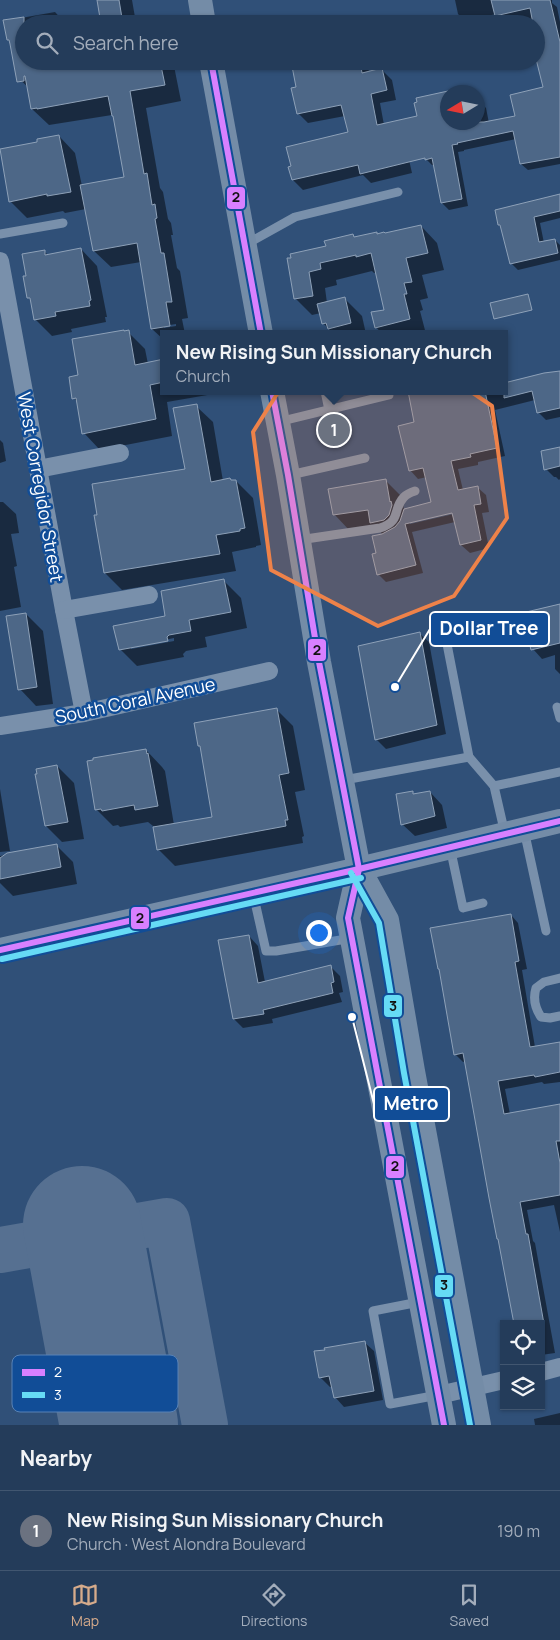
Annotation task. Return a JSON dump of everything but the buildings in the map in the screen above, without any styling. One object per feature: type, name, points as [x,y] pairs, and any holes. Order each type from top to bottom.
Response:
[{"type":"main road","points":[[200,0],[202,15]]},
{"type":"main road","points":[[213,70],[260,330]]},
{"type":"main road","points":[[273,395],[319,662],[359,869],[387,920],[479,1425]]},
{"type":"main road","points":[[0,950],[359,869],[560,820]]},
{"type":"main road","points":[[359,869],[348,918],[444,1425]]},
{"type":"street","name":"West Corregidor Street","points":[[0,262],[84,713]]},
{"type":"street","points":[[38,469],[120,453]]},
{"type":"street","points":[[64,610],[149,595]]},
{"type":"street","name":"South Coral Avenue","points":[[0,726],[84,713],[269,671]]},
{"type":"street","points":[[545,1371],[560,1367]]},
{"type":"street","points":[[439,1395],[500,1381]]},
{"type":"lane","points":[[245,245],[295,217],[398,192]]},
{"type":"lane","points":[[0,234],[63,223]]},
{"type":"lane","points":[[326,395],[329,410]]},
{"type":"lane","points":[[277,422],[390,395]]},
{"type":"lane","points":[[288,475],[365,458]]},
{"type":"lane","points":[[299,540],[389,525],[395,518],[404,497],[415,490]]},
{"type":"lane","points":[[447,644],[469,757],[494,786],[514,832],[546,931]]},
{"type":"lane","points":[[558,707],[560,718]]},
{"type":"lane","points":[[342,781],[469,757]]},
{"type":"lane","points":[[494,786],[560,772]]},
{"type":"lane","points":[[450,847],[463,908],[483,903]]},
{"type":"lane","points":[[253,893],[266,951],[352,938]]},
{"type":"lane","points":[[560,978],[544,982],[536,988],[534,995],[536,1010],[541,1017],[560,1016]]},
{"type":"lane","points":[[421,1301],[373,1311],[390,1404],[439,1395]]},
{"type":"highlighted area","points":[[389,336],[492,406],[507,518],[454,596],[378,626],[271,570],[253,432],[301,356]]},
{"type":"taxiway","points":[[0,1250],[167,1221],[205,1425]]},
{"type":"runway","points":[[82,1225],[106,1355]]},
{"type":"runway","points":[[117,1412],[119,1425]]},
{"type":"transit line","name":"2","points":[[213,70],[260,330]]},
{"type":"transit line","name":"2","points":[[273,395],[319,662],[359,869],[348,918],[444,1425]]},
{"type":"transit line","name":"2","points":[[0,950],[359,869],[560,821]]},
{"type":"transit line","name":"3","points":[[351,873],[379,923],[404,1073],[470,1425]]},
{"type":"transit line","name":"3","points":[[2,959],[361,878]]},
{"type":"place","name":"New Rising Sun Missionary Church","points":[[334,430]]},
{"type":"place","name":"Dollar Tree","points":[[395,687]]},
{"type":"place","name":"Metro","points":[[352,1017]]}]
